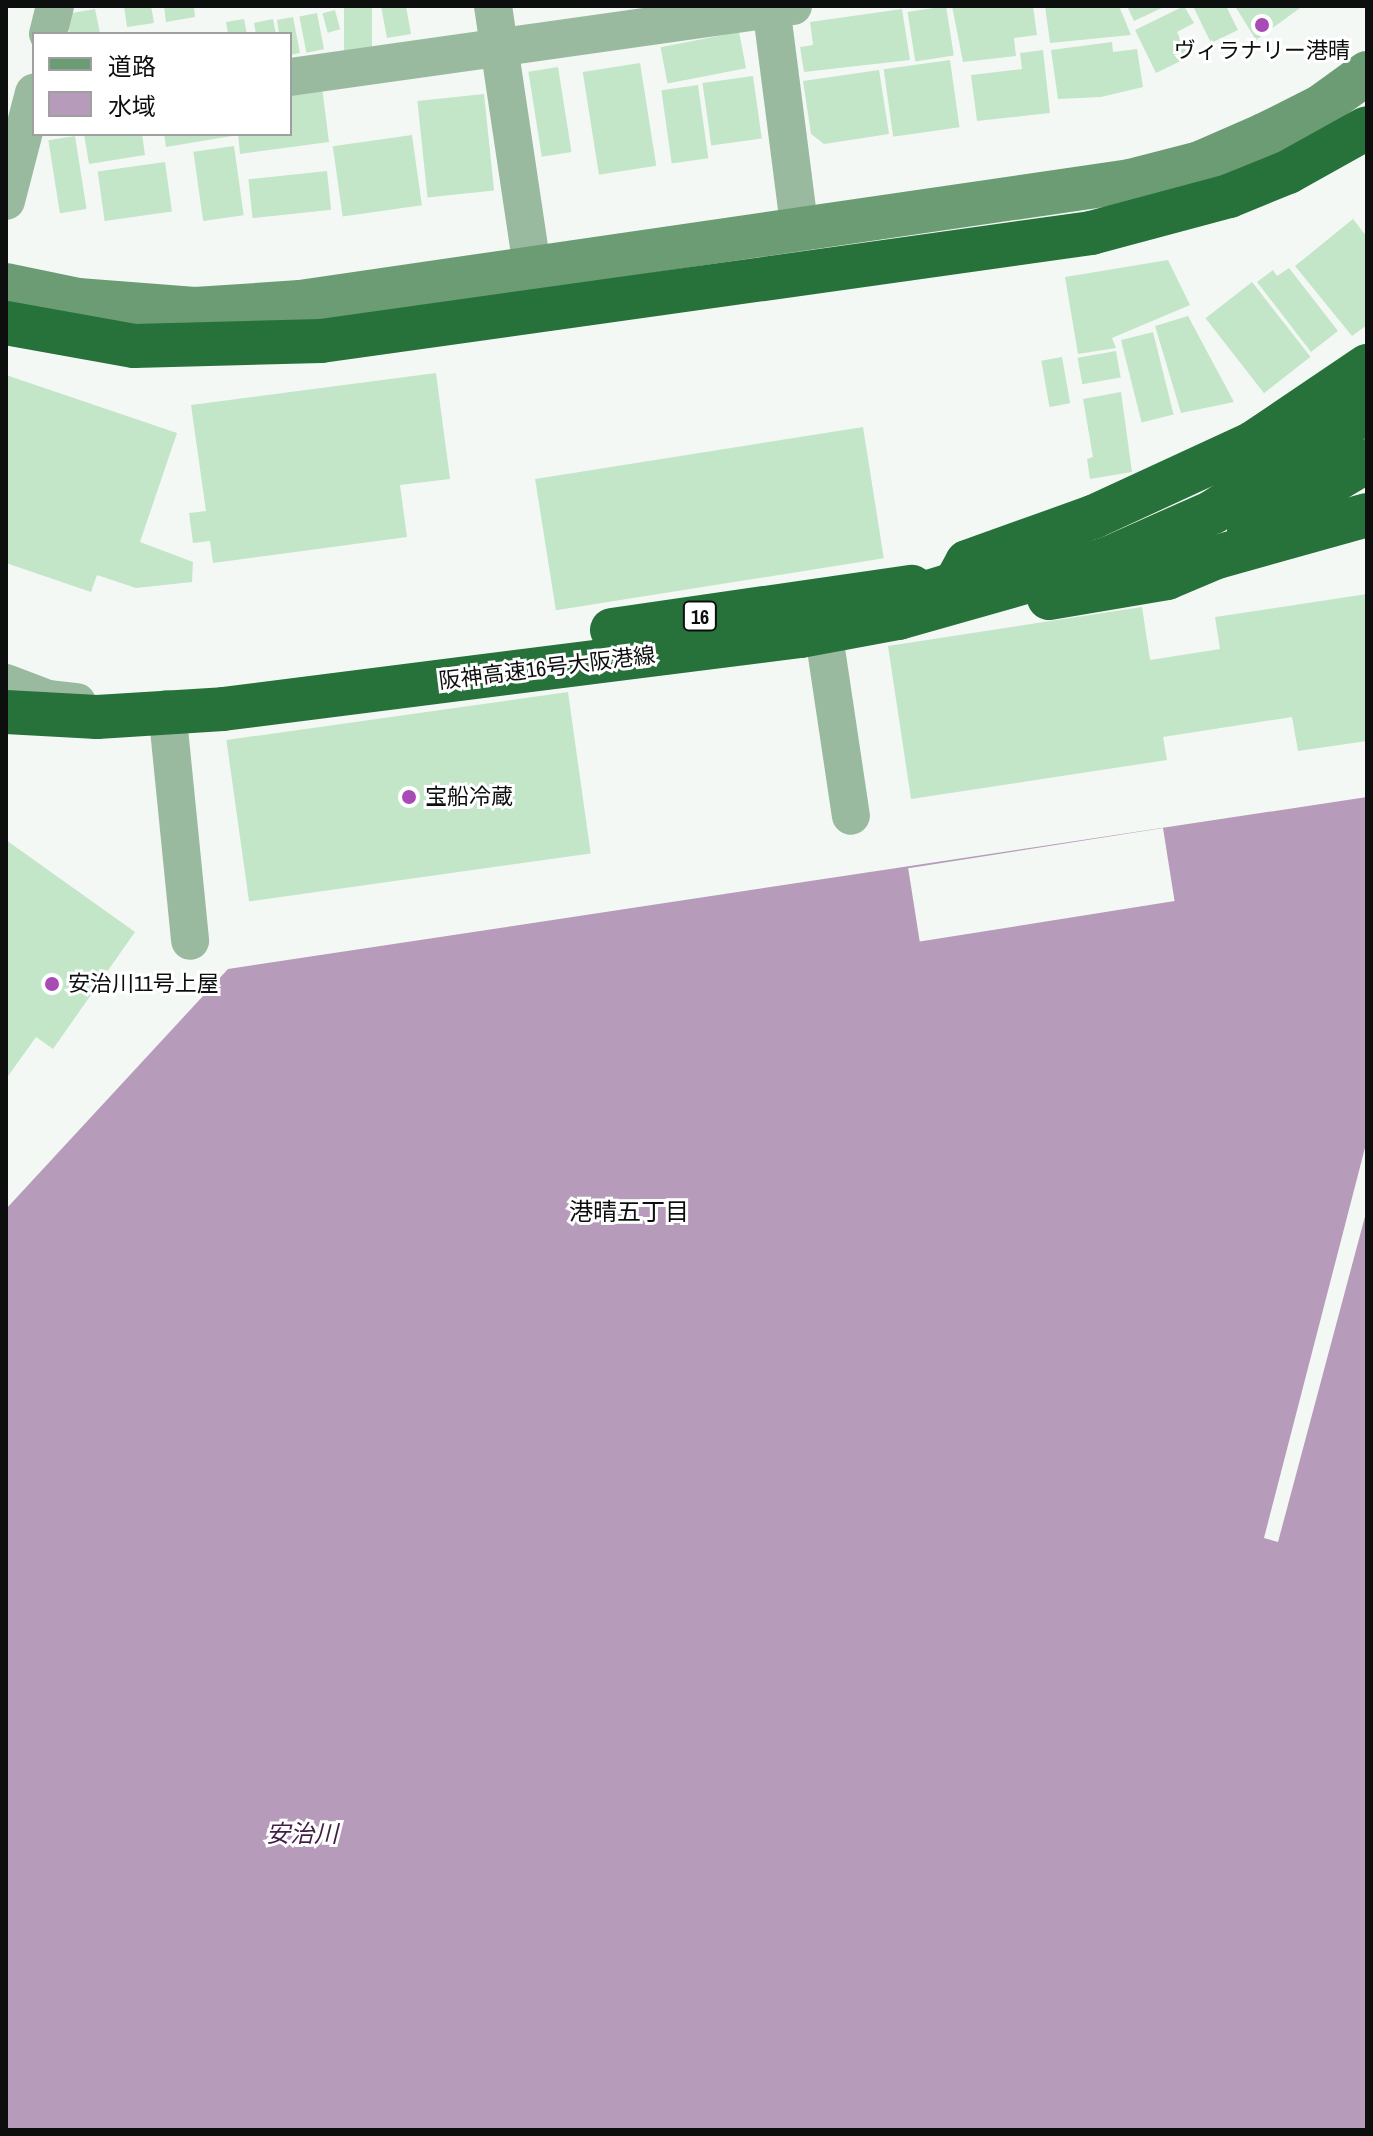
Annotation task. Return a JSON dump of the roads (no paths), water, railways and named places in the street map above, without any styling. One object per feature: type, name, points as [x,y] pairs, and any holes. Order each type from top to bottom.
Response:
[{"type":"highway","points":[[6,323],[134,346],[321,341],[1091,233],[1229,196],[1288,172],[1367,128]]},
{"type":"highway","points":[[532,669],[652,642],[876,606],[955,584],[967,562],[1093,517],[1211,465],[1289,421],[1367,366]]},
{"type":"highway","name":"阪神高速16号大阪港線","points":[[6,712],[97,717],[223,709],[851,628],[1033,582],[1107,559],[1213,512],[1367,411]]},
{"type":"highway","name":"阪神高速16号大阪港線","points":[[6,694],[94,697],[216,687],[819,605],[1048,565],[1194,533],[1285,492],[1367,436]]},
{"type":"highway","name":"16","points":[[1033,582],[1083,586],[1201,552],[1246,532],[1367,461]]},
{"type":"highway","points":[[819,605],[1049,598],[1113,591],[1367,515]]},
{"type":"street","points":[[48,32],[55,6]]},
{"type":"street","points":[[493,6],[532,268]]},
{"type":"street","points":[[292,77],[779,7],[800,231]]},
{"type":"street","points":[[6,285],[78,300],[195,309],[300,302],[1130,181],[1200,163],[1320,107],[1367,73]]},
{"type":"street","points":[[6,201],[26,105]]},
{"type":"street","points":[[6,683],[48,699],[167,709],[819,605],[1232,496],[1266,533],[1311,543],[1367,536]]},
{"type":"street","points":[[819,605],[851,816]]},
{"type":"street","points":[[167,709],[190,941]]},
{"type":"water","name":"安治川","points":[[1367,797],[1367,2130],[6,2130],[6,1209],[228,969]]},
{"type":"place","name":"ヴィラナリー港晴","points":[[1262,25]]},
{"type":"place","name":"宝船冷蔵","points":[[409,797]]},
{"type":"place","name":"安治川11号上屋","points":[[52,984]]},
{"type":"district","name":"港晴五丁目","points":[[629,1212]]}]
